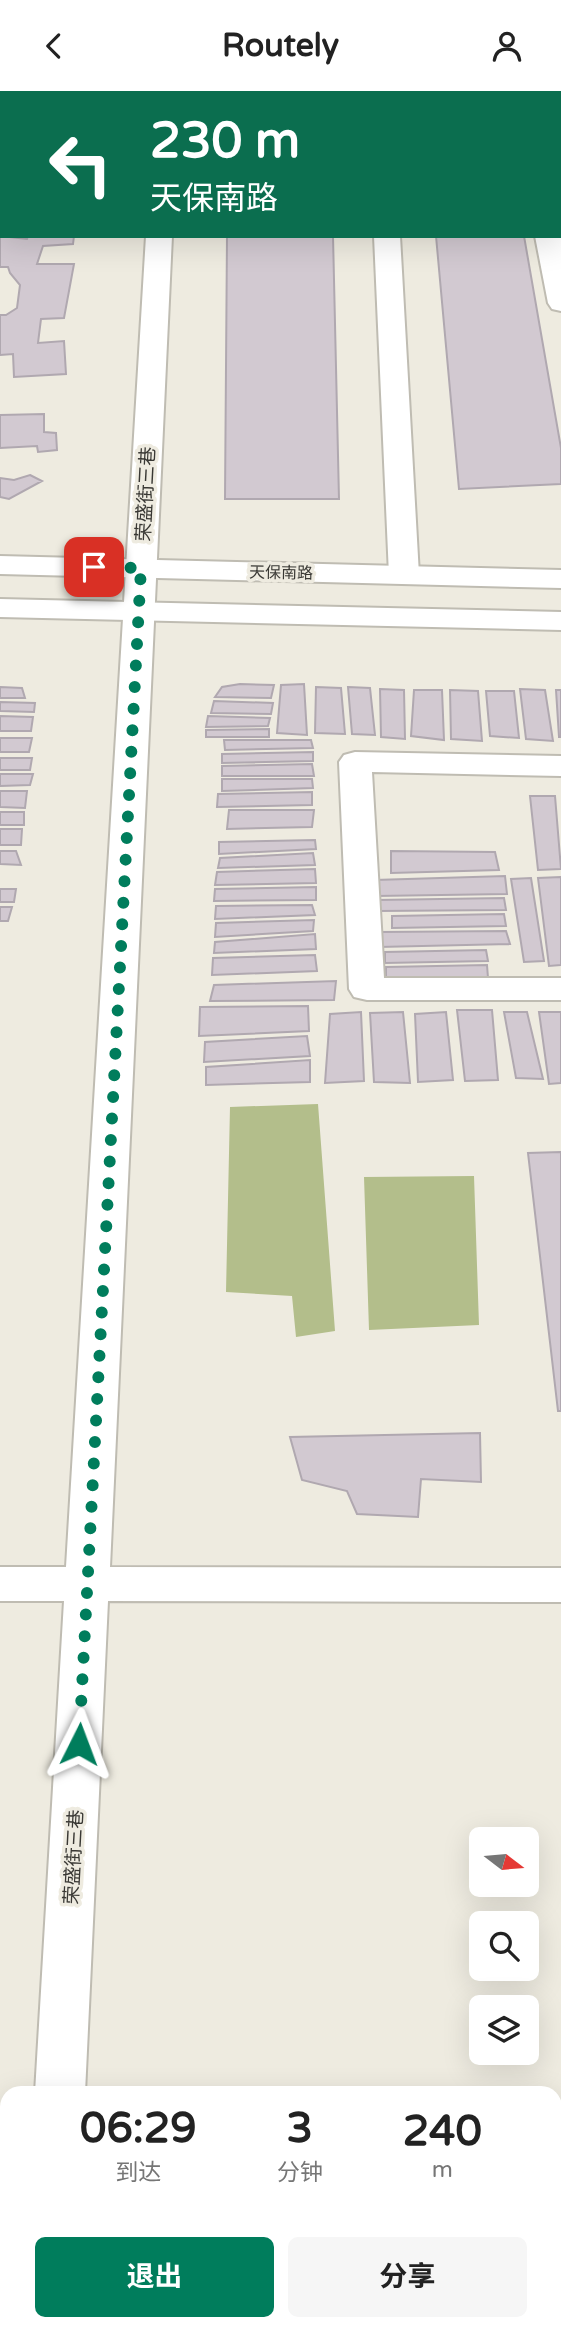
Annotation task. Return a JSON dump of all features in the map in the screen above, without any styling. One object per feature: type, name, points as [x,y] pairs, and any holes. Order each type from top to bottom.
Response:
[{"type":"street","name":"荣盛街三巷","points":[[60,2086],[159,238]]},
{"type":"street","points":[[387,238],[404,575]]},
{"type":"street","points":[[548,238],[561,303]]},
{"type":"street","name":"天保南路","points":[[0,565],[561,579]]},
{"type":"street","points":[[0,608],[561,621]]},
{"type":"street","points":[[561,766],[355,762],[367,989],[561,989]]},
{"type":"street","points":[[0,1584],[561,1585]]},
{"type":"green space","points":[[318,1104],[335,1331],[296,1337],[292,1296],[226,1292],[230,1107]]},
{"type":"green space","points":[[474,1176],[479,1325],[369,1330],[364,1177]]},
{"type":"building","points":[[0,238],[74,238],[73,244],[43,246],[37,264],[74,264],[64,318],[41,319],[38,343],[64,341],[66,374],[14,377],[13,354],[0,355],[0,315],[6,315],[17,308],[20,285],[8,267],[0,267]]},
{"type":"building","points":[[227,238],[333,238],[339,499],[225,499]]},
{"type":"building","points":[[436,238],[524,238],[561,448],[561,484],[459,489]]},
{"type":"building","points":[[44,414],[44,432],[56,433],[57,450],[38,452],[37,446],[0,448],[0,415]]},
{"type":"building","points":[[30,475],[42,481],[9,499],[0,497],[0,478],[14,480]]},
{"type":"building","points":[[240,684],[274,685],[271,698],[215,697],[222,687]]},
{"type":"building","points":[[304,684],[307,735],[277,733],[281,685]]},
{"type":"building","points":[[0,687],[22,688],[25,698],[0,698]]},
{"type":"building","points":[[316,687],[341,688],[345,734],[315,733]]},
{"type":"building","points":[[348,687],[370,688],[375,735],[352,734]]},
{"type":"building","points":[[380,689],[404,690],[405,739],[381,737]]},
{"type":"building","points":[[520,689],[545,690],[553,741],[526,739]]},
{"type":"building","points":[[414,690],[442,690],[444,740],[411,736]]},
{"type":"building","points":[[450,690],[478,691],[482,741],[451,739]]},
{"type":"building","points":[[556,690],[561,690],[561,737],[559,737]]},
{"type":"building","points":[[486,691],[514,691],[519,738],[490,736]]},
{"type":"building","points":[[214,701],[273,703],[271,714],[211,713]]},
{"type":"building","points":[[0,702],[35,703],[34,712],[0,711]]},
{"type":"building","points":[[0,716],[33,717],[31,731],[0,731]]},
{"type":"building","points":[[208,716],[270,718],[268,726],[206,727]]},
{"type":"building","points":[[269,729],[269,737],[206,737],[206,730]]},
{"type":"building","points":[[0,738],[32,738],[29,752],[0,752]]},
{"type":"building","points":[[224,740],[311,740],[313,748],[225,750]]},
{"type":"building","points":[[313,752],[313,761],[222,763],[222,754]]},
{"type":"building","points":[[0,758],[32,758],[30,770],[0,770]]},
{"type":"building","points":[[312,764],[314,776],[222,776],[222,766]]},
{"type":"building","points":[[0,774],[33,774],[30,785],[0,786]]},
{"type":"building","points":[[222,779],[312,779],[313,788],[222,791]]},
{"type":"building","points":[[0,791],[27,791],[25,808],[0,807]]},
{"type":"building","points":[[312,792],[312,805],[217,807],[218,794]]},
{"type":"building","points":[[530,796],[555,796],[561,869],[538,870]]},
{"type":"building","points":[[229,810],[314,810],[312,827],[227,829]]},
{"type":"building","points":[[0,812],[24,812],[24,825],[0,825]]},
{"type":"building","points":[[0,829],[22,829],[21,845],[0,845]]},
{"type":"building","points":[[315,840],[316,849],[219,854],[219,842]]},
{"type":"building","points":[[0,851],[16,851],[21,865],[0,864]]},
{"type":"building","points":[[391,851],[495,852],[499,870],[391,873]]},
{"type":"building","points":[[313,853],[315,865],[218,868],[220,858]]},
{"type":"building","points":[[315,869],[316,883],[215,885],[217,872]]},
{"type":"building","points":[[505,876],[507,894],[376,896],[375,880]]},
{"type":"building","points":[[561,877],[561,965],[549,966],[538,878]]},
{"type":"building","points":[[531,878],[544,961],[524,962],[511,879]]},
{"type":"building","points":[[316,887],[316,900],[214,901],[215,889]]},
{"type":"building","points":[[0,889],[16,889],[14,902],[0,902]]},
{"type":"building","points":[[504,898],[506,910],[377,911],[377,900]]},
{"type":"building","points":[[312,905],[315,915],[215,919],[216,906]]},
{"type":"building","points":[[0,907],[12,907],[8,921],[0,921]]},
{"type":"building","points":[[504,914],[506,926],[392,928],[392,916]]},
{"type":"building","points":[[314,920],[313,931],[215,937],[216,923]]},
{"type":"building","points":[[506,931],[510,944],[379,947],[380,932]]},
{"type":"building","points":[[315,934],[316,949],[214,953],[215,942]]},
{"type":"building","points":[[486,950],[488,961],[385,963],[385,952]]},
{"type":"building","points":[[315,955],[317,971],[212,975],[213,958]]},
{"type":"building","points":[[487,965],[488,978],[386,977],[386,967]]},
{"type":"building","points":[[336,981],[334,1000],[210,1001],[214,985]]},
{"type":"building","points":[[308,1006],[309,1031],[199,1036],[200,1007]]},
{"type":"building","points":[[457,1010],[492,1010],[498,1080],[465,1081]]},
{"type":"building","points":[[361,1012],[364,1081],[325,1083],[330,1014]]},
{"type":"building","points":[[403,1012],[410,1083],[374,1082],[370,1013]]},
{"type":"building","points":[[446,1012],[453,1080],[418,1082],[415,1014]]},
{"type":"building","points":[[504,1012],[527,1012],[543,1079],[516,1078]]},
{"type":"building","points":[[539,1012],[561,1012],[561,1083],[549,1084]]},
{"type":"building","points":[[307,1036],[310,1056],[204,1062],[205,1042]]},
{"type":"building","points":[[310,1060],[310,1082],[206,1085],[206,1067]]},
{"type":"building","points":[[561,1152],[561,1411],[558,1411],[528,1153]]},
{"type":"building","points":[[480,1433],[481,1482],[421,1479],[418,1517],[357,1514],[347,1491],[302,1480],[290,1437]]},
{"type":"route","points":[[79,1744],[141,568],[94,567]]}]
